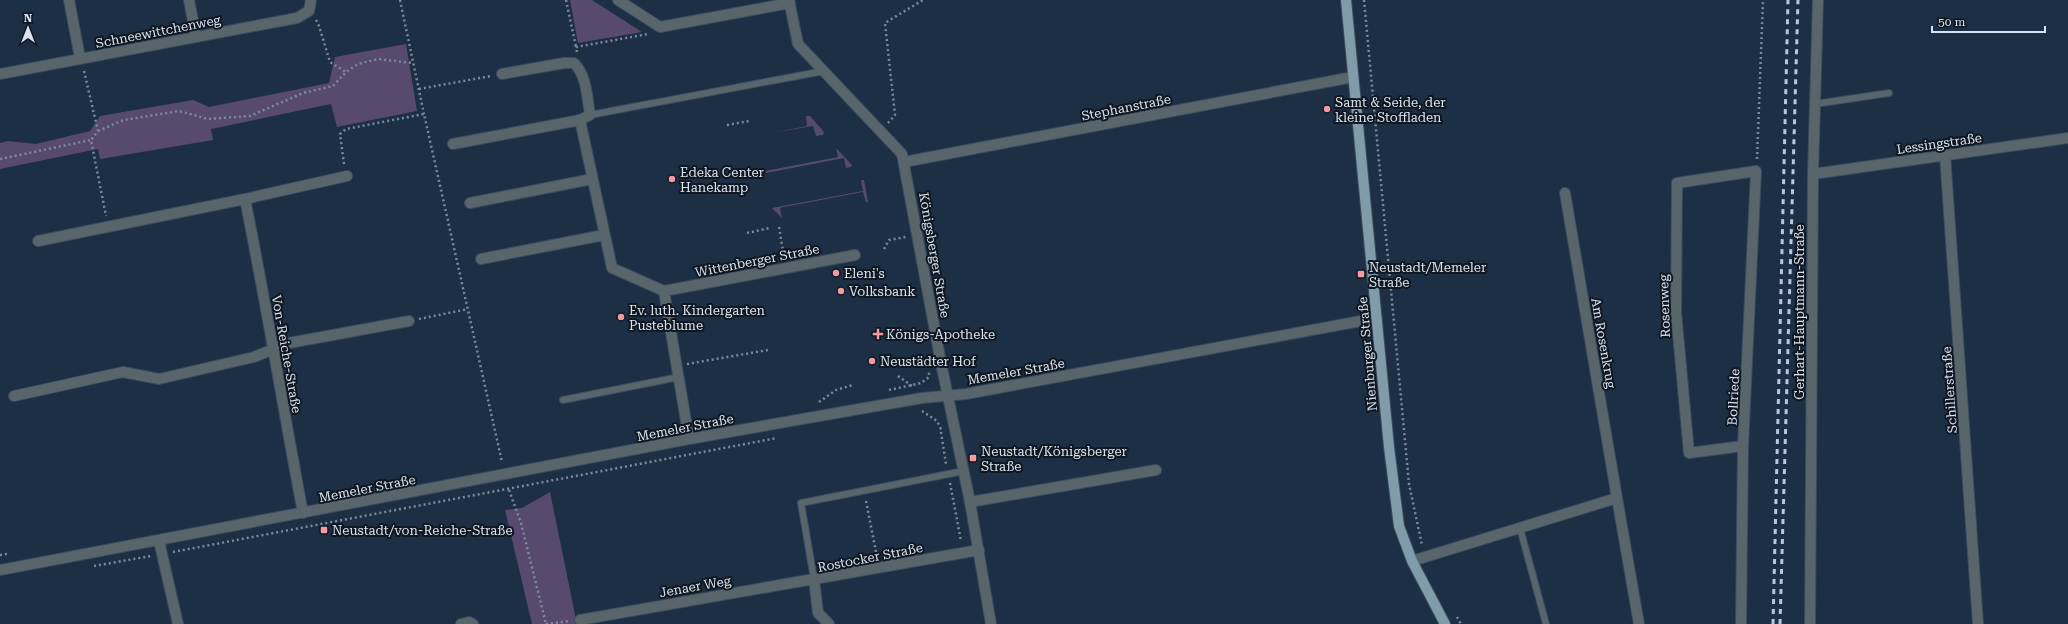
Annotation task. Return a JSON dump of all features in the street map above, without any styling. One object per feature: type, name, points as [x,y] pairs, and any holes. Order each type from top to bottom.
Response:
[{"type":"main road","name":"Nienburger Straße","points":[[1346,0],[1389,447],[1399,526],[1412,561],[1445,624]]},
{"type":"street","points":[[69,0],[80,58]]},
{"type":"street","points":[[189,0],[196,37]]},
{"type":"street","points":[[309,11],[311,0]]},
{"type":"street","points":[[618,0],[660,27],[790,1]]},
{"type":"street","name":"Gerhart-Hauptmann-Straße","points":[[1810,624],[1813,174],[1818,0]]},
{"type":"street","name":"Königsberger Straße","points":[[790,1],[798,44],[882,131],[902,154],[947,394],[970,502],[992,624]]},
{"type":"street","name":"Schneewittchenweg","points":[[0,74],[297,18],[309,11]]},
{"type":"street","points":[[454,144],[580,120],[590,115],[584,81],[580,69],[574,63],[564,62],[502,74]]},
{"type":"street","name":"Stephanstraße","points":[[904,162],[1353,77]]},
{"type":"street","points":[[580,120],[612,268],[664,291],[689,440]]},
{"type":"street","name":"Lessingstraße","points":[[1813,174],[2068,138]]},
{"type":"street","name":"Schillerstraße","points":[[1945,155],[1978,624]]},
{"type":"street","name":"Bollriede","points":[[1741,624],[1743,446],[1756,171]]},
{"type":"street","name":"Rosenweg","points":[[1743,446],[1689,453],[1676,312],[1677,183],[1756,171]]},
{"type":"street","points":[[38,241],[346,176]]},
{"type":"street","points":[[470,203],[592,179]]},
{"type":"street","name":"Am Rosenkrug","points":[[1565,193],[1639,624]]},
{"type":"street","name":"Von-Reiche-Straße","points":[[245,198],[268,312],[272,349],[303,513]]},
{"type":"street","points":[[481,259],[604,235]]},
{"type":"street","name":"Wittenberger Straße","points":[[664,291],[855,255]]},
{"type":"street","name":"Memeler Straße","points":[[0,570],[689,440],[947,394],[966,394],[1377,318]]},
{"type":"street","points":[[14,396],[122,372],[159,379],[254,357],[289,343],[409,321]]},
{"type":"street","points":[[970,502],[1156,470]]},
{"type":"street","points":[[1412,561],[1617,498]]},
{"type":"street","points":[[159,541],[178,624]]},
{"type":"street","name":"Rostocker Straße","points":[[829,624],[818,613],[814,579],[979,550]]},
{"type":"street","name":"Jenaer Weg","points":[[577,620],[814,579]]},
{"type":"street","points":[[461,624],[469,622],[473,624]]},
{"type":"lane","points":[[590,115],[824,71]]},
{"type":"lane","points":[[1815,104],[1889,93]]},
{"type":"lane","points":[[563,400],[679,377]]},
{"type":"lane","points":[[814,579],[801,503],[964,471]]},
{"type":"lane","points":[[1520,528],[1546,624]]},
{"type":"path","points":[[400,0],[424,114],[503,462]]},
{"type":"path","points":[[566,0],[578,56],[574,63]]},
{"type":"path","points":[[882,131],[895,115],[885,23],[923,0]]},
{"type":"path","points":[[1364,0],[1409,484],[1425,557]]},
{"type":"path","points":[[1756,171],[1763,0]]},
{"type":"path","points":[[309,11],[319,26],[330,62],[346,72]]},
{"type":"path","points":[[576,47],[654,32],[660,27]]},
{"type":"path","points":[[80,58],[98,131]]},
{"type":"path","points":[[0,158],[91,140],[98,131],[124,120],[179,111],[208,119],[250,116],[303,93],[333,86],[346,72],[358,64],[378,59],[413,63]]},
{"type":"path","points":[[419,89],[502,74]]},
{"type":"path","points":[[346,176],[340,134],[346,129],[424,114]]},
{"type":"path","points":[[727,125],[749,121]]},
{"type":"path","points":[[91,140],[108,227]]},
{"type":"path","points":[[779,227],[786,267]]},
{"type":"path","points":[[747,233],[770,228]]},
{"type":"path","points":[[884,249],[889,240],[918,235]]},
{"type":"path","points":[[409,321],[468,309]]},
{"type":"path","points":[[677,366],[768,350]]},
{"type":"path","points":[[898,376],[912,385]]},
{"type":"path","points":[[819,402],[836,390],[853,385]]},
{"type":"path","points":[[916,412],[920,410],[937,421],[941,429],[948,474],[964,553]]},
{"type":"path","points":[[941,429],[955,427]]},
{"type":"path","points":[[89,567],[509,490],[780,437]]},
{"type":"path","points":[[509,490],[521,523],[546,624],[577,620]]},
{"type":"path","points":[[864,490],[879,568]]},
{"type":"path","points":[[1453,611],[1461,624]]},
{"type":"shaded area","points":[[570,0],[592,0],[642,32],[578,43]]},
{"type":"shaded area","points":[[406,44],[417,111],[337,127],[331,104],[211,129],[213,140],[100,159],[98,149],[0,169],[0,143],[8,141],[36,144],[90,131],[100,116],[193,100],[209,107],[329,83],[335,57]]},
{"type":"shaded area","points":[[806,116],[810,116],[824,132],[823,135],[816,136],[813,126],[772,133],[807,126]]},
{"type":"shaded area","points":[[836,148],[852,165],[851,167],[846,168],[844,158],[766,173],[765,171],[838,157]]},
{"type":"shaded area","points":[[861,180],[864,180],[868,202],[866,202],[863,192],[780,208],[782,218],[772,208],[863,191]]},
{"type":"shaded area","points":[[550,492],[577,624],[532,624],[505,510],[522,508]]},
{"type":"railway","points":[[1773,624],[1788,0]]},
{"type":"railway","points":[[1780,624],[1798,0]]},
{"type":"place","name":"Samt & Seide, der kleine Stoffladen","points":[[1327,109]]},
{"type":"place","name":"Edeka Center Hanekamp","points":[[672,179]]},
{"type":"place","name":"Eleni's","points":[[836,273]]},
{"type":"place","name":"Neustadt/Memeler Straße","points":[[1361,274]]},
{"type":"place","name":"Volksbank","points":[[841,291]]},
{"type":"place","name":"Ev. luth. Kindergarten Pusteblume","points":[[621,317]]},
{"type":"place","name":"Königs-Apotheke","points":[[878,334]]},
{"type":"place","name":"Neustädter Hof","points":[[872,361]]},
{"type":"place","name":"Neustadt/Königsberger Straße","points":[[973,458]]},
{"type":"place","name":"Neustadt/von-Reiche-Straße","points":[[324,530]]}]
